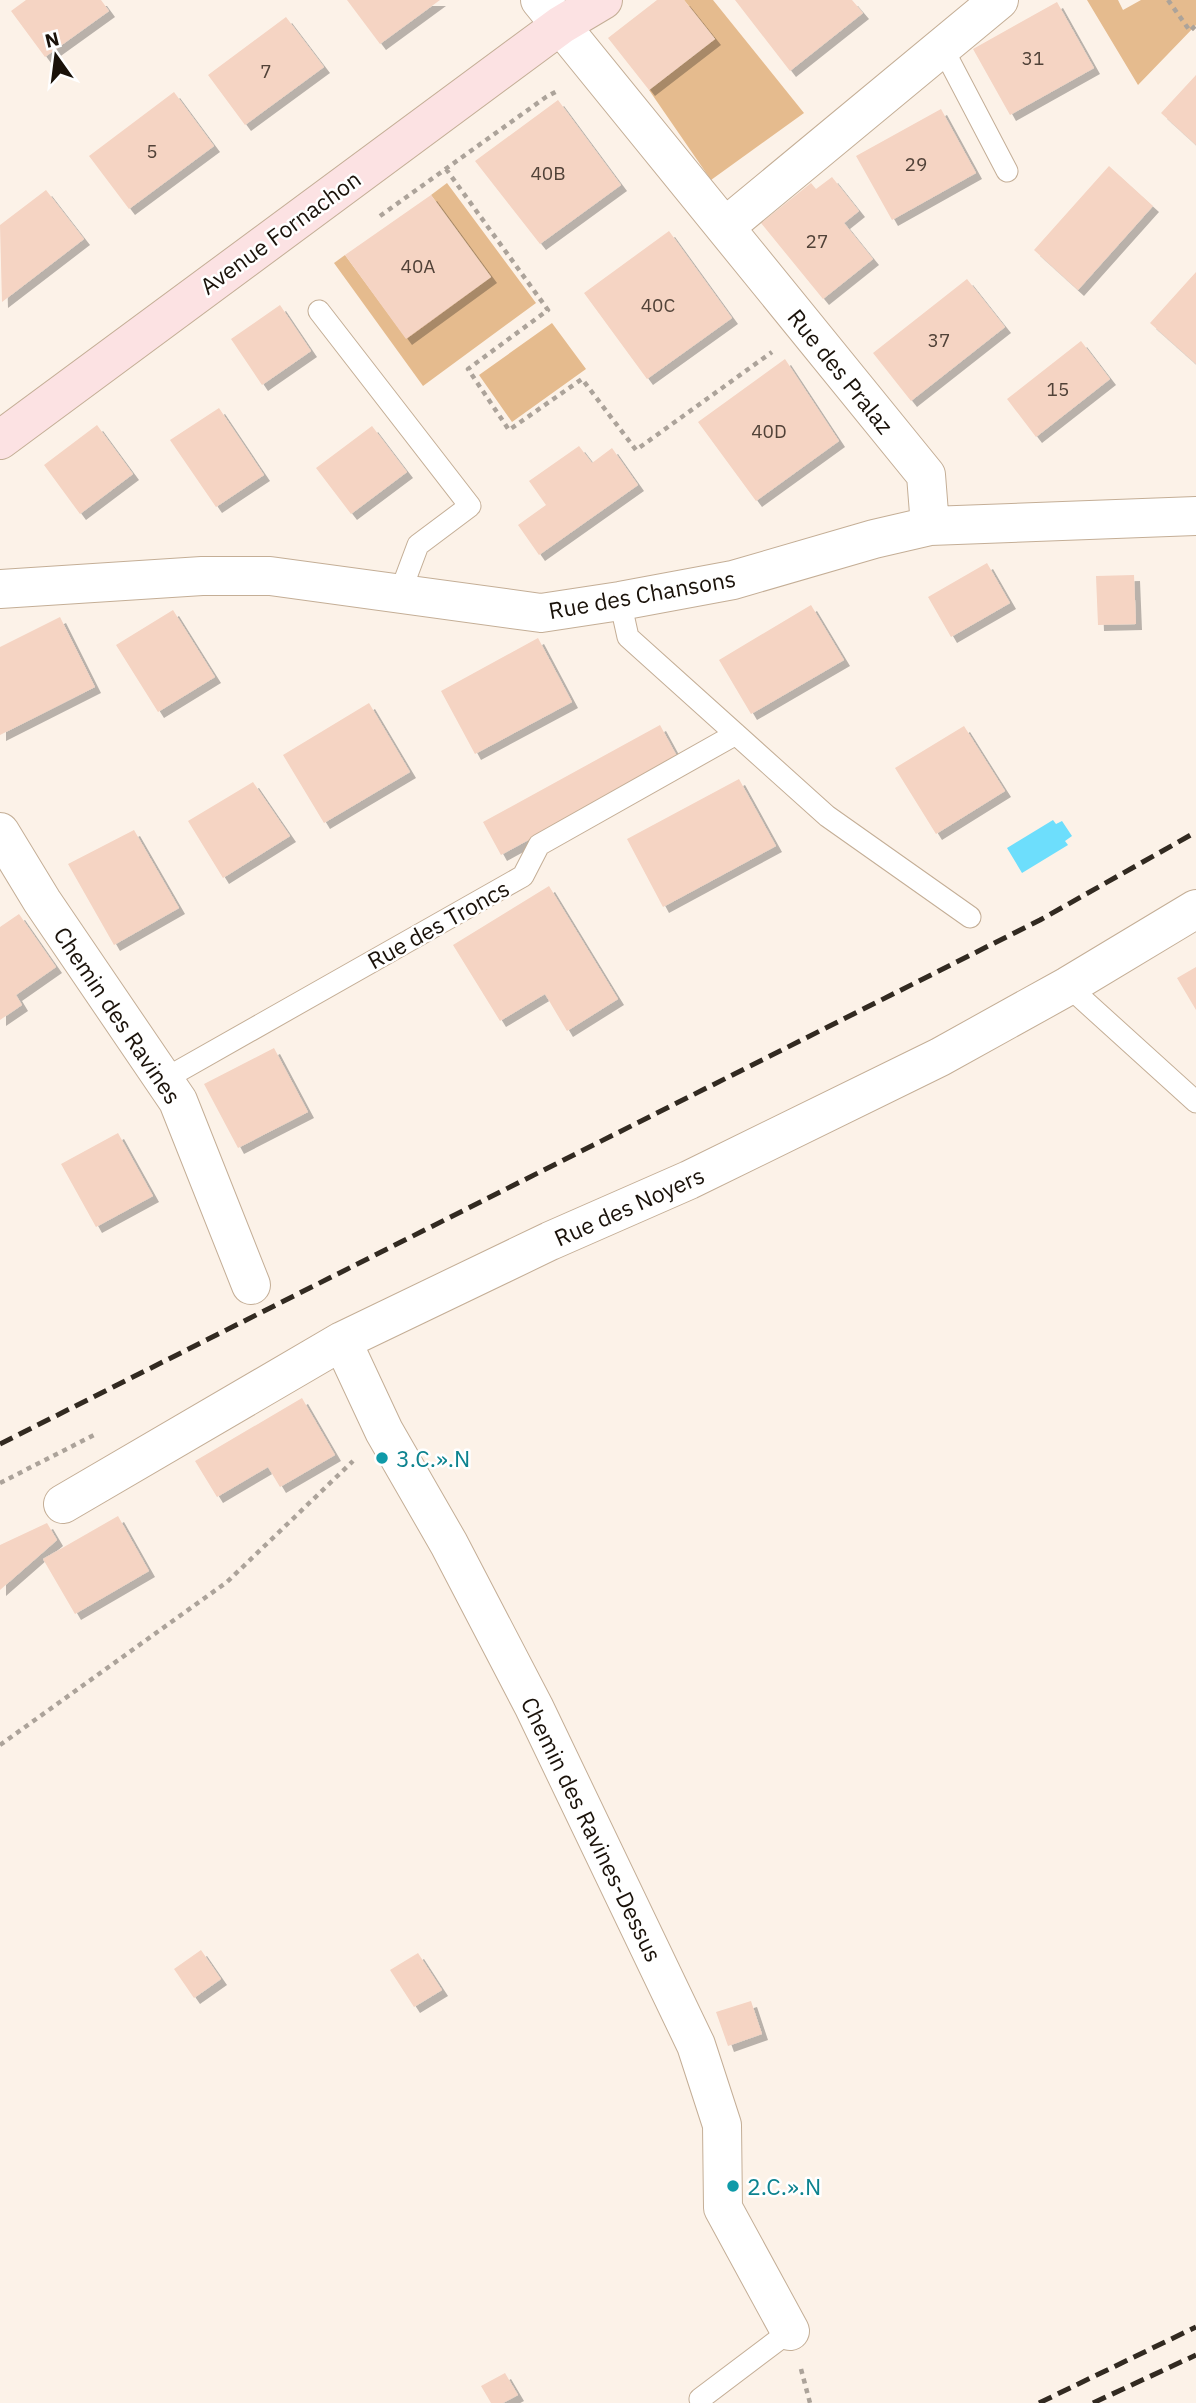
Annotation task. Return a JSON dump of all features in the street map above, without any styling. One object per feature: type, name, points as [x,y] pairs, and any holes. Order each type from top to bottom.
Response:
[{"type":"street","name":"Avenue Fornachon","points":[[0,440],[551,12],[603,0]]},
{"type":"street","points":[[725,227],[999,0]]},
{"type":"street","name":"Rue des Pralaz","points":[[551,12],[926,475],[929,526]]},
{"type":"street","name":"Rue des Chansons","points":[[0,589],[202,576],[270,576],[541,613],[733,580],[929,526],[1196,516]]},
{"type":"street","name":"Chemin des Ravines","points":[[0,832],[42,901],[178,1101],[251,1285]]},
{"type":"street","name":"Rue des Noyers","points":[[63,1504],[342,1341],[550,1241],[689,1180],[940,1057],[1068,986],[1196,909]]},
{"type":"street","name":"Chemin des Ravines-Dessus","points":[[342,1341],[384,1431],[449,1544],[534,1707],[696,2045],[722,2124],[723,2208],[790,2331]]},
{"type":"lane","points":[[942,47],[1007,172]]},
{"type":"lane","points":[[319,311],[470,506],[418,545],[400,593]]},
{"type":"lane","points":[[620,601],[628,637],[827,816],[970,917]]},
{"type":"lane","name":"Rue des Troncs","points":[[163,1080],[523,876],[539,845],[736,734]]},
{"type":"lane","points":[[1068,986],[1196,1102]]},
{"type":"lane","points":[[700,2399],[790,2331]]},
{"type":"path","points":[[1168,0],[1190,31],[1196,25]]},
{"type":"path","points":[[380,216],[546,97],[568,88]]},
{"type":"path","points":[[446,169],[548,310],[468,369],[509,430],[582,379],[636,450],[780,346]]},
{"type":"path","points":[[0,1745],[227,1582],[384,1431]]},
{"type":"shaded area","points":[[684,0],[713,0],[804,113],[711,180],[649,90],[715,39]]},
{"type":"shaded area","points":[[1087,0],[1118,0],[1123,10],[1141,0],[1196,0],[1196,25],[1138,85]]},
{"type":"shaded area","points":[[447,183],[536,303],[423,386],[334,263],[345,255],[406,338],[491,277],[431,195]]},
{"type":"shaded area","points":[[552,323],[586,369],[512,422],[479,375]]},
{"type":"water","points":[[1053,820],[1056,824],[1062,821],[1072,836],[1065,841],[1068,845],[1022,873],[1007,848]]},
{"type":"building","points":[[26,0],[101,0],[109,11],[45,57],[11,11]]},
{"type":"building","points":[[347,0],[440,0],[380,44]]},
{"type":"building","points":[[657,0],[684,0],[715,39],[649,90],[608,38]]},
{"type":"building","points":[[735,0],[852,0],[863,13],[790,71]]},
{"type":"building","points":[[1057,2],[1094,68],[1010,115],[973,49]]},
{"type":"building","points":[[286,17],[324,67],[245,125],[208,75]]},
{"type":"building","points":[[1196,75],[1196,145],[1161,113]]},
{"type":"building","points":[[174,92],[214,146],[129,209],[89,156]]},
{"type":"building","points":[[558,100],[621,185],[540,244],[475,161]]},
{"type":"building","points":[[941,109],[976,173],[892,220],[856,156]]},
{"type":"building","points":[[1109,166],[1153,206],[1078,290],[1034,250]]},
{"type":"building","points":[[832,177],[859,211],[844,223],[873,259],[823,299],[761,223],[811,183],[816,189]]},
{"type":"building","points":[[46,190],[84,239],[2,302],[0,225]]},
{"type":"building","points":[[431,195],[491,277],[406,339],[345,255]]},
{"type":"building","points":[[669,231],[732,318],[647,379],[584,293]]},
{"type":"building","points":[[1196,272],[1196,364],[1150,323]]},
{"type":"building","points":[[967,279],[1005,327],[911,401],[873,353]]},
{"type":"building","points":[[280,305],[311,351],[262,385],[231,339]]},
{"type":"building","points":[[1081,341],[1110,379],[1036,437],[1007,399]]},
{"type":"building","points":[[785,359],[839,441],[756,501],[698,422]]},
{"type":"building","points":[[219,408],[264,475],[216,507],[170,440]]},
{"type":"building","points":[[97,425],[133,474],[80,514],[44,465]]},
{"type":"building","points":[[372,426],[407,472],[351,514],[316,468]]},
{"type":"building","points":[[579,446],[592,463],[612,448],[638,485],[539,555],[518,525],[546,505],[529,481]]},
{"type":"building","points":[[987,563],[1010,603],[951,637],[928,597]]},
{"type":"building","points":[[1134,575],[1136,624],[1098,625],[1096,576]]},
{"type":"building","points":[[811,605],[844,660],[751,714],[719,660]]},
{"type":"building","points":[[173,610],[215,677],[158,712],[116,645]]},
{"type":"building","points":[[60,617],[95,687],[0,735],[0,647]]},
{"type":"building","points":[[538,638],[572,702],[475,754],[441,691]]},
{"type":"building","points":[[369,703],[410,772],[324,823],[283,755]]},
{"type":"building","points":[[660,725],[678,758],[501,855],[483,822]]},
{"type":"building","points":[[964,726],[1005,791],[936,834],[895,768]]},
{"type":"building","points":[[739,779],[776,846],[663,907],[627,839]]},
{"type":"building","points":[[253,782],[290,836],[223,878],[188,821]]},
{"type":"building","points":[[134,830],[179,908],[114,945],[68,864]]},
{"type":"building","points":[[549,886],[618,999],[567,1031],[545,994],[500,1021],[453,945]]},
{"type":"building","points":[[19,914],[56,967],[16,995],[22,1005],[0,1020],[0,927]]},
{"type":"building","points":[[1196,967],[1196,1010],[1177,978]]},
{"type":"building","points":[[274,1048],[308,1112],[238,1148],[204,1084]]},
{"type":"building","points":[[118,1133],[153,1196],[96,1227],[61,1164]]},
{"type":"building","points":[[302,1398],[335,1455],[280,1487],[268,1467],[217,1497],[195,1461]]},
{"type":"building","points":[[118,1516],[149,1571],[75,1614],[43,1559]]},
{"type":"building","points":[[47,1523],[57,1540],[0,1590],[0,1545]]},
{"type":"building","points":[[201,1950],[221,1979],[194,1998],[174,1969]]},
{"type":"building","points":[[418,1953],[442,1990],[414,2007],[390,1970]]},
{"type":"building","points":[[751,2001],[762,2034],[728,2046],[716,2012]]},
{"type":"building","points":[[505,2373],[518,2395],[503,2403],[491,2403],[481,2386]]},
{"type":"railway","points":[[0,1444],[1040,920],[1196,832]]},
{"type":"railway","points":[[1039,2403],[1196,2327]]},
{"type":"railway","points":[[1093,2403],[1196,2355]]},
{"type":"place","name":"3.C.».N","points":[[382,1458]]},
{"type":"place","name":"2.C.».N","points":[[733,2186]]}]
